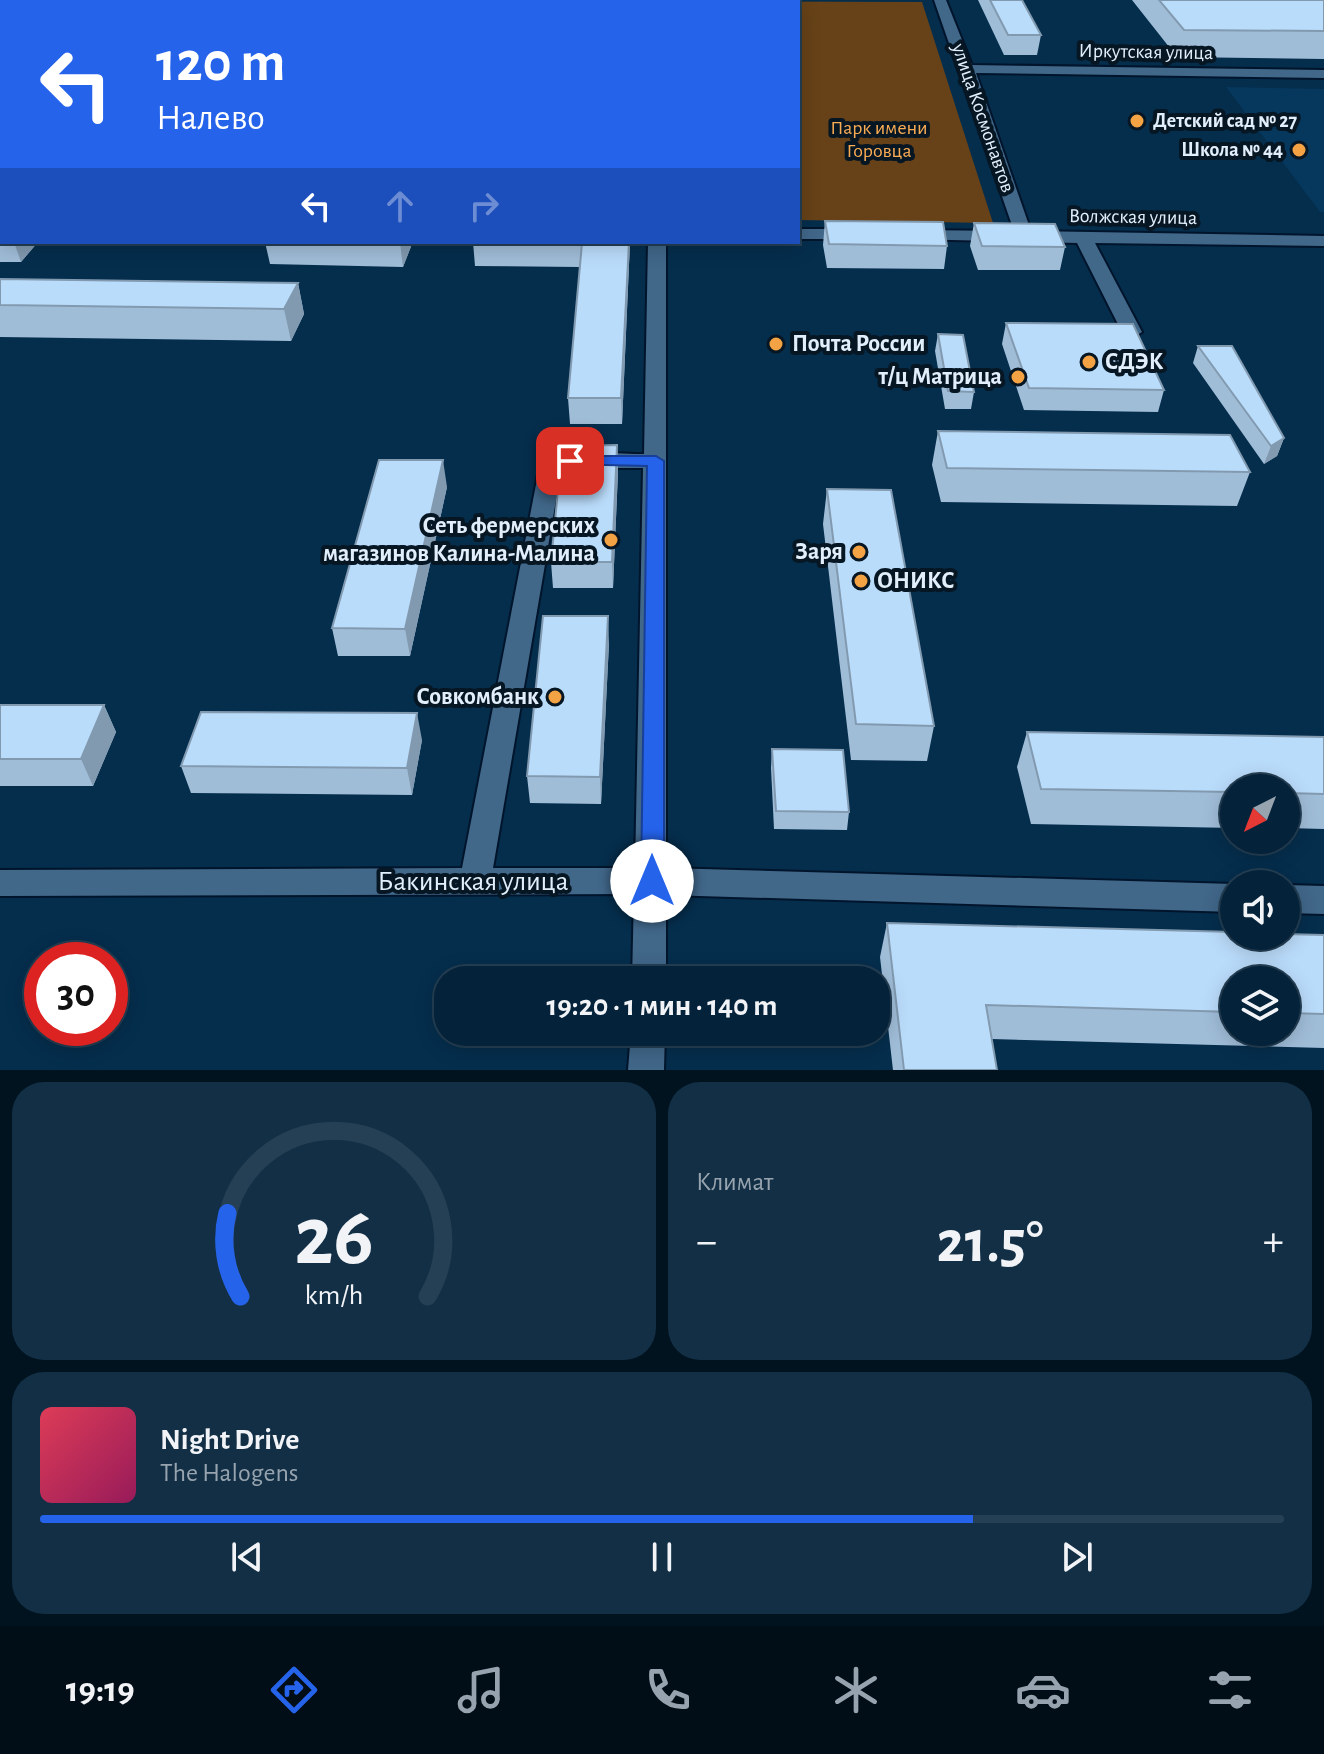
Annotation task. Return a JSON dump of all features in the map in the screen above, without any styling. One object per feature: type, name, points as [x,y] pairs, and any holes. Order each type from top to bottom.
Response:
[{"type":"street","name":"улица Космонавтов","points":[[940,0],[1024,236]]},
{"type":"street","name":"Иркутская улица","points":[[967,69],[1324,74]]},
{"type":"street","name":"Волжская улица","points":[[800,234],[1324,241]]},
{"type":"street","points":[[1084,239],[1132,332]]},
{"type":"street","points":[[649,966],[657,244]]},
{"type":"street","points":[[475,882],[550,469],[557,463],[570,461],[656,461]]},
{"type":"street","name":"Бакинская улица","points":[[0,883],[652,881],[1220,898]]},
{"type":"street","points":[[1300,899],[1324,900]]},
{"type":"street","points":[[646,1070],[647,1046]]},
{"type":"shaded area","name":"Школа № 44","points":[[1226,87],[1324,89],[1324,212],[1320,212]]},
{"type":"green space","name":"Парк имени Горовца","points":[[800,2],[922,2],[993,223],[800,220]]},
{"type":"building","points":[[990,0],[1022,0],[1041,35],[1008,35]]},
{"type":"building","points":[[1159,0],[1324,0],[1324,31],[1184,30]]},
{"type":"building","points":[[825,221],[943,222],[947,246],[829,244]]},
{"type":"building","points":[[974,223],[1055,224],[1065,247],[982,246]]},
{"type":"building","points":[[582,244],[629,244],[621,398],[568,398]]},
{"type":"building","points":[[0,279],[298,283],[284,309],[0,305]]},
{"type":"building","points":[[1006,323],[1133,324],[1164,390],[1029,388]]},
{"type":"building","points":[[938,334],[963,335],[974,392],[948,391]]},
{"type":"building","points":[[1198,346],[1232,346],[1284,438],[1271,446]]},
{"type":"building","points":[[938,431],[1230,435],[1250,472],[947,468]]},
{"type":"building","points":[[617,445],[612,562],[551,562],[562,449],[567,446]]},
{"type":"building","points":[[379,460],[443,460],[405,629],[332,628]]},
{"type":"building","points":[[827,489],[891,490],[934,726],[856,724]]},
{"type":"building","points":[[543,616],[608,616],[600,777],[527,776]]},
{"type":"building","points":[[0,705],[104,705],[81,759],[0,759]]},
{"type":"building","points":[[201,712],[417,713],[407,768],[181,766]]},
{"type":"building","points":[[1027,732],[1324,737],[1324,794],[1300,793],[1300,774],[1220,774],[1220,792],[1041,789]]},
{"type":"building","points":[[772,749],[843,750],[849,812],[776,811]]},
{"type":"building","points":[[887,923],[1220,932],[1220,950],[1300,950],[1300,934],[1324,935],[1324,1014],[1300,1013],[1300,966],[1220,966],[1220,1012],[986,1005],[997,1070],[904,1070]]},
{"type":"place","name":"Детский сад № 27","points":[[1137,121]]},
{"type":"place","name":"Школа № 44","points":[[1299,150]]},
{"type":"place","name":"Почта России","points":[[776,344]]},
{"type":"place","name":"СДЭК","points":[[1089,362]]},
{"type":"place","name":"т/ц Матрица","points":[[1018,377]]},
{"type":"place","name":"Сеть фермерских магазинов Калина-Малина","points":[[611,540]]},
{"type":"place","name":"Заря","points":[[859,552]]},
{"type":"place","name":"ОНИКС","points":[[861,581]]},
{"type":"place","name":"Совкомбанк","points":[[555,697]]},
{"type":"route","points":[[570,461],[656,461],[652,881]]}]
